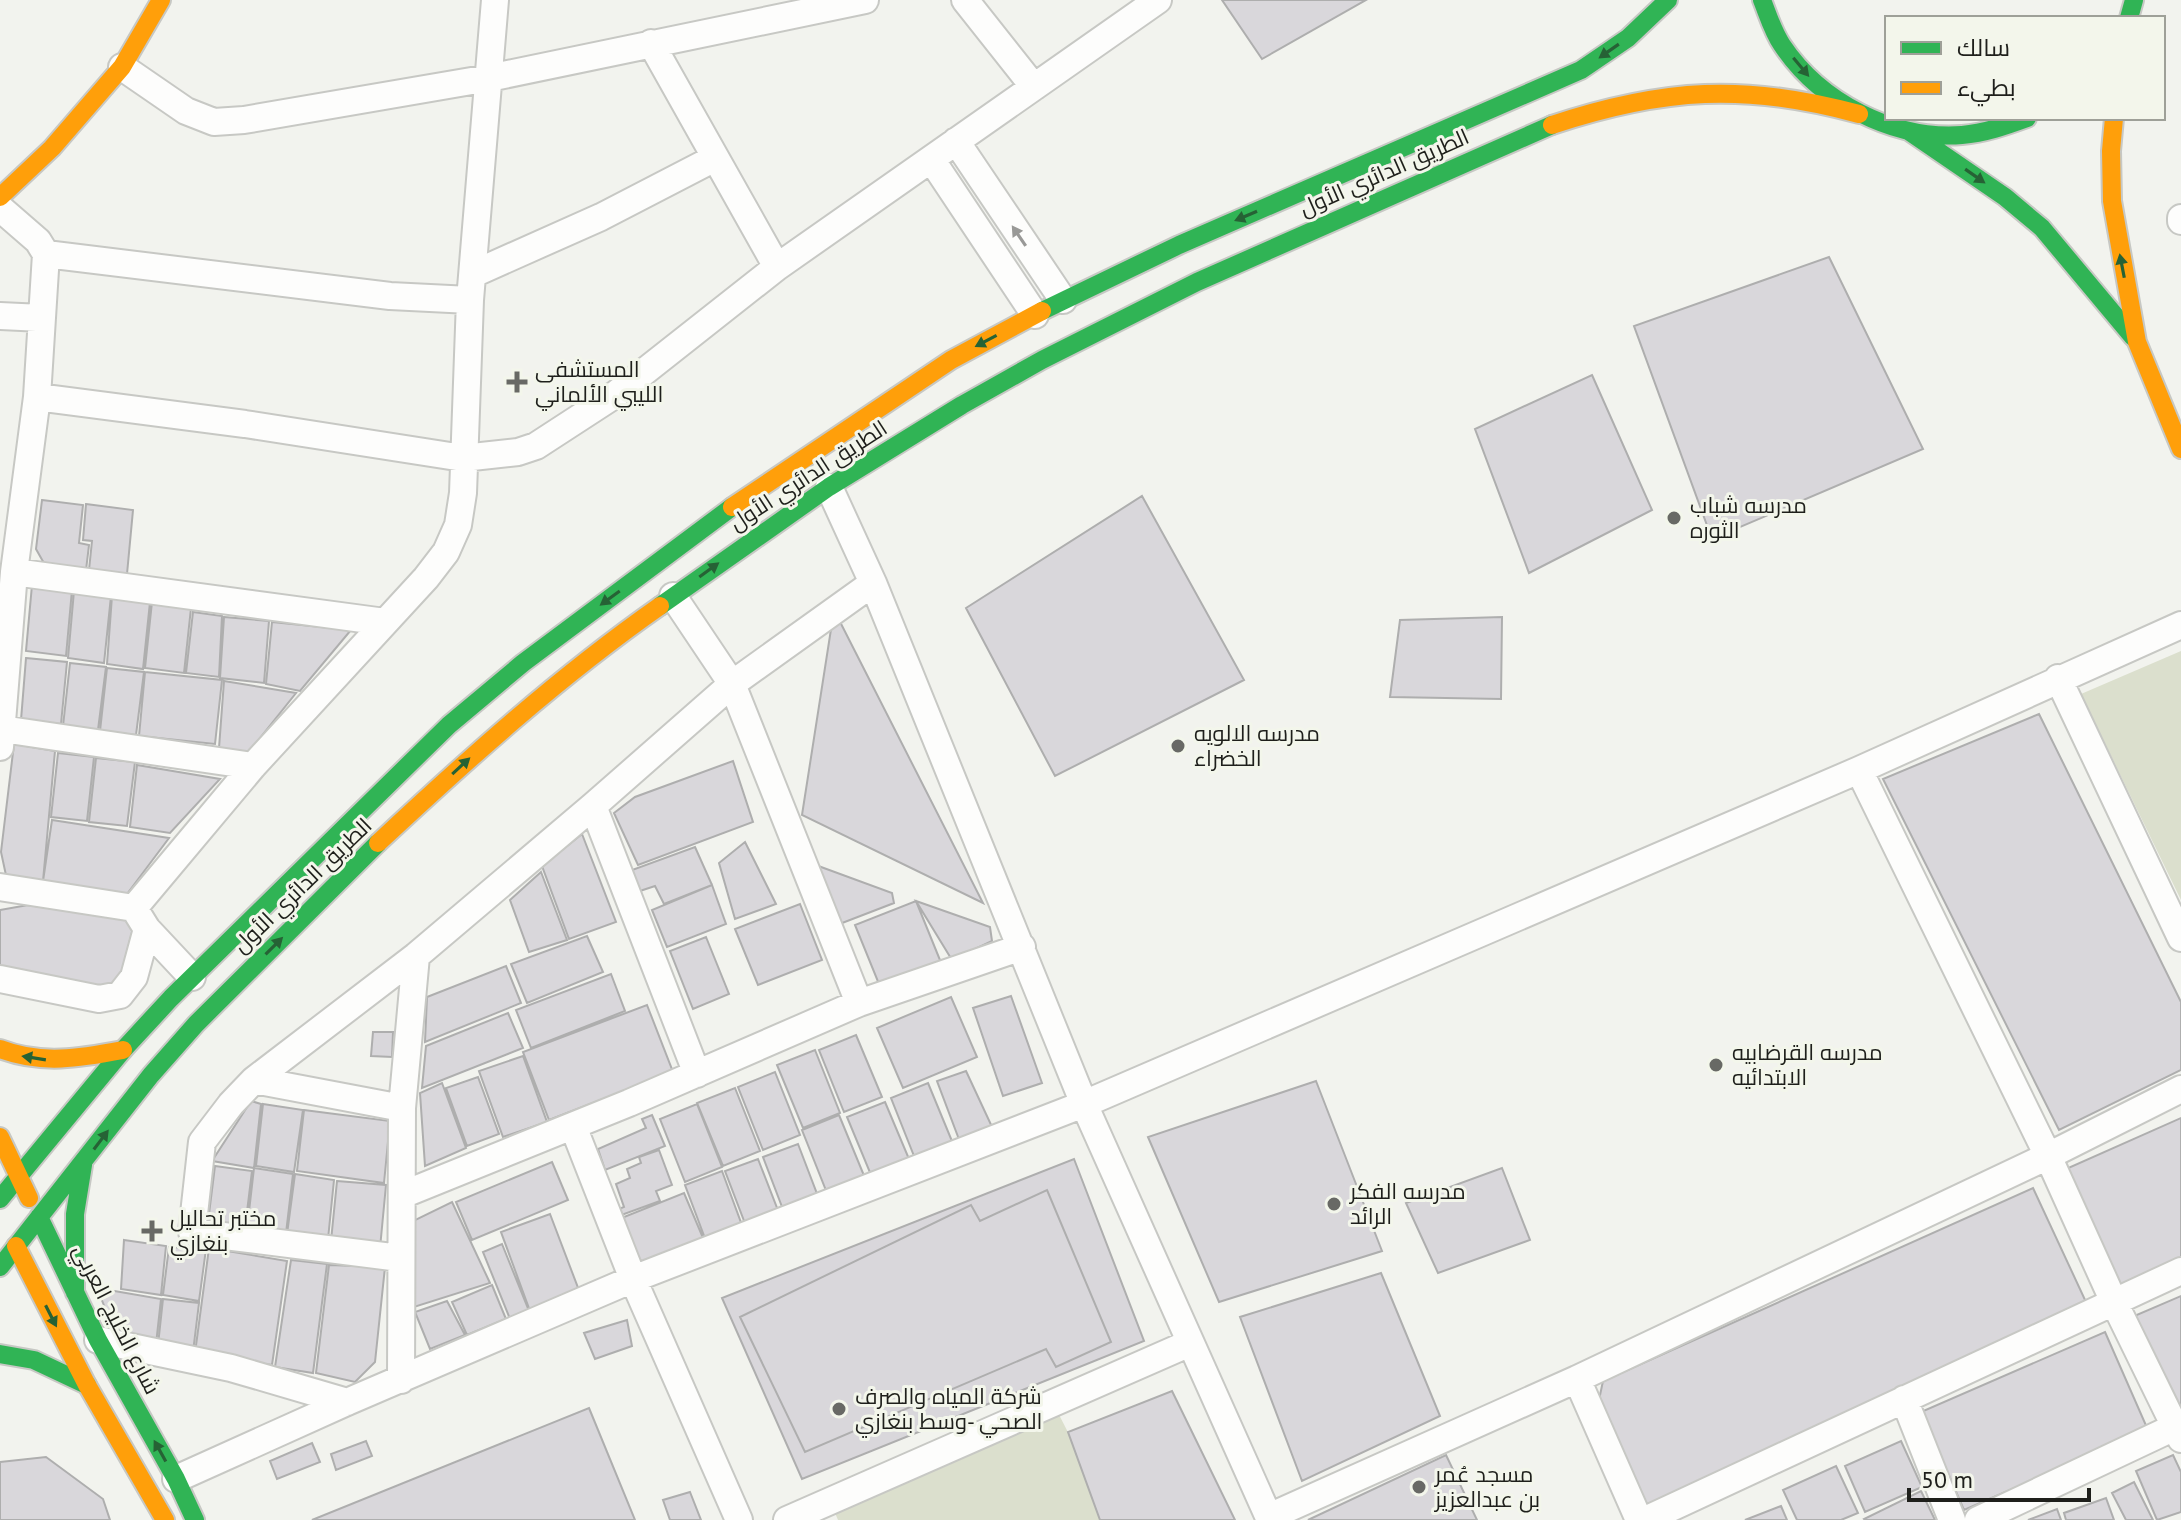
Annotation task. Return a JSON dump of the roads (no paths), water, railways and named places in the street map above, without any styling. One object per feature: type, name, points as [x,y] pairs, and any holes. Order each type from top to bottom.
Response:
[{"type":"main road","points":[[0,197],[52,148],[122,67],[161,0]]},
{"type":"main road","name":"الطريق الدائري الأول","points":[[0,1199],[123,1050],[192,977],[449,725],[523,663],[792,464],[951,360],[1063,300],[1179,245],[1581,70],[1628,38],[1668,0]]},
{"type":"main road","points":[[1762,0],[1782,45],[1816,84],[1859,114],[1910,132],[2005,197],[2042,228],[2137,342]]},
{"type":"main road","name":"الطريق الدائري الأول","points":[[0,1267],[151,1075],[196,1024],[335,884],[473,754],[631,626],[829,487],[962,405],[1056,353],[1197,282],[1532,132],[1587,113],[1688,95],[1742,93],[1790,98],[1859,114]]},
{"type":"main road","points":[[1910,132],[1963,135],[2023,120]]},
{"type":"main road","points":[[2114,120],[2112,201],[2137,342],[2179,441]]},
{"type":"main road","points":[[0,1049],[43,1060],[68,1061],[123,1050]]},
{"type":"main road","name":"شارع الخليج العربي","points":[[0,1137],[98,1340],[176,1479],[195,1520]]},
{"type":"main road","points":[[75,1293],[75,1214],[83,1165]]},
{"type":"main road","points":[[5,1225],[87,1385],[165,1520]]},
{"type":"main road","points":[[0,1354],[64,1371],[87,1385]]},
{"type":"street","points":[[0,979],[99,999],[120,995],[134,977],[140,918],[253,766],[446,552],[458,525],[463,493],[471,287],[495,0]]},
{"type":"street","points":[[122,67],[186,111],[214,122],[244,120],[489,78],[865,0]]},
{"type":"street","points":[[965,0],[1034,87]]},
{"type":"street","points":[[37,397],[245,424],[463,458],[518,452],[536,446],[616,394],[777,267],[1158,0]]},
{"type":"street","points":[[651,43],[777,267]]},
{"type":"street","points":[[956,141],[1063,300]]},
{"type":"street","points":[[46,254],[390,296],[471,287],[715,158]]},
{"type":"street","points":[[931,159],[1035,315]]},
{"type":"street","points":[[0,208],[38,241],[46,254],[37,397],[14,572],[1,738],[253,766]]},
{"type":"street","points":[[0,316],[42,318]]},
{"type":"street","points":[[829,487],[873,583],[1084,1104],[1270,1519],[1577,1379],[2048,1156],[2181,1089]]},
{"type":"street","points":[[14,572],[385,622]]},
{"type":"street","points":[[400,1258],[192,1232],[202,1142],[254,1080],[416,956],[732,684],[873,583]]},
{"type":"street","points":[[673,596],[732,684],[859,1003]]},
{"type":"street","points":[[176,1479],[633,1279],[1084,1104],[1859,770],[2181,625]]},
{"type":"street","points":[[2058,678],[2181,938]]},
{"type":"street","points":[[1859,770],[2048,1156],[2113,1300],[2179,1430],[1978,1520]]},
{"type":"street","points":[[593,806],[697,1074]]},
{"type":"street","points":[[0,887],[140,918],[192,977]]},
{"type":"street","points":[[402,1195],[697,1074],[859,1003],[1022,947]]},
{"type":"street","points":[[401,1380],[402,1108],[416,956]]},
{"type":"street","points":[[254,1080],[402,1108]]},
{"type":"street","points":[[573,1126],[633,1279],[739,1520]]},
{"type":"street","points":[[1577,1379],[1642,1520],[2181,1271]]},
{"type":"street","points":[[98,1340],[231,1368],[347,1402]]},
{"type":"street","points":[[787,1520],[1190,1343]]},
{"type":"street","points":[[1904,1399],[1952,1520]]},
{"type":"place","name":"المستشفى الليبي الألماني","points":[[517,382]]},
{"type":"place","name":"مدرسه شباب الثوره","points":[[1674,518]]},
{"type":"place","name":"مدرسه الالويه الخضراء","points":[[1178,746]]},
{"type":"place","name":"مدرسه القرضابيه الابتدائيه","points":[[1716,1065]]},
{"type":"place","name":"مدرسه الفكر الرائد","points":[[1334,1204]]},
{"type":"place","name":"مختبر تحاليل بنغازي","points":[[152,1231]]},
{"type":"place","name":"شركة المياه والصرف الصحي -وسط بنغازي","points":[[839,1409]]},
{"type":"place","name":"مسجد عُمر بن عبدالعزيز","points":[[1419,1487]]}]
